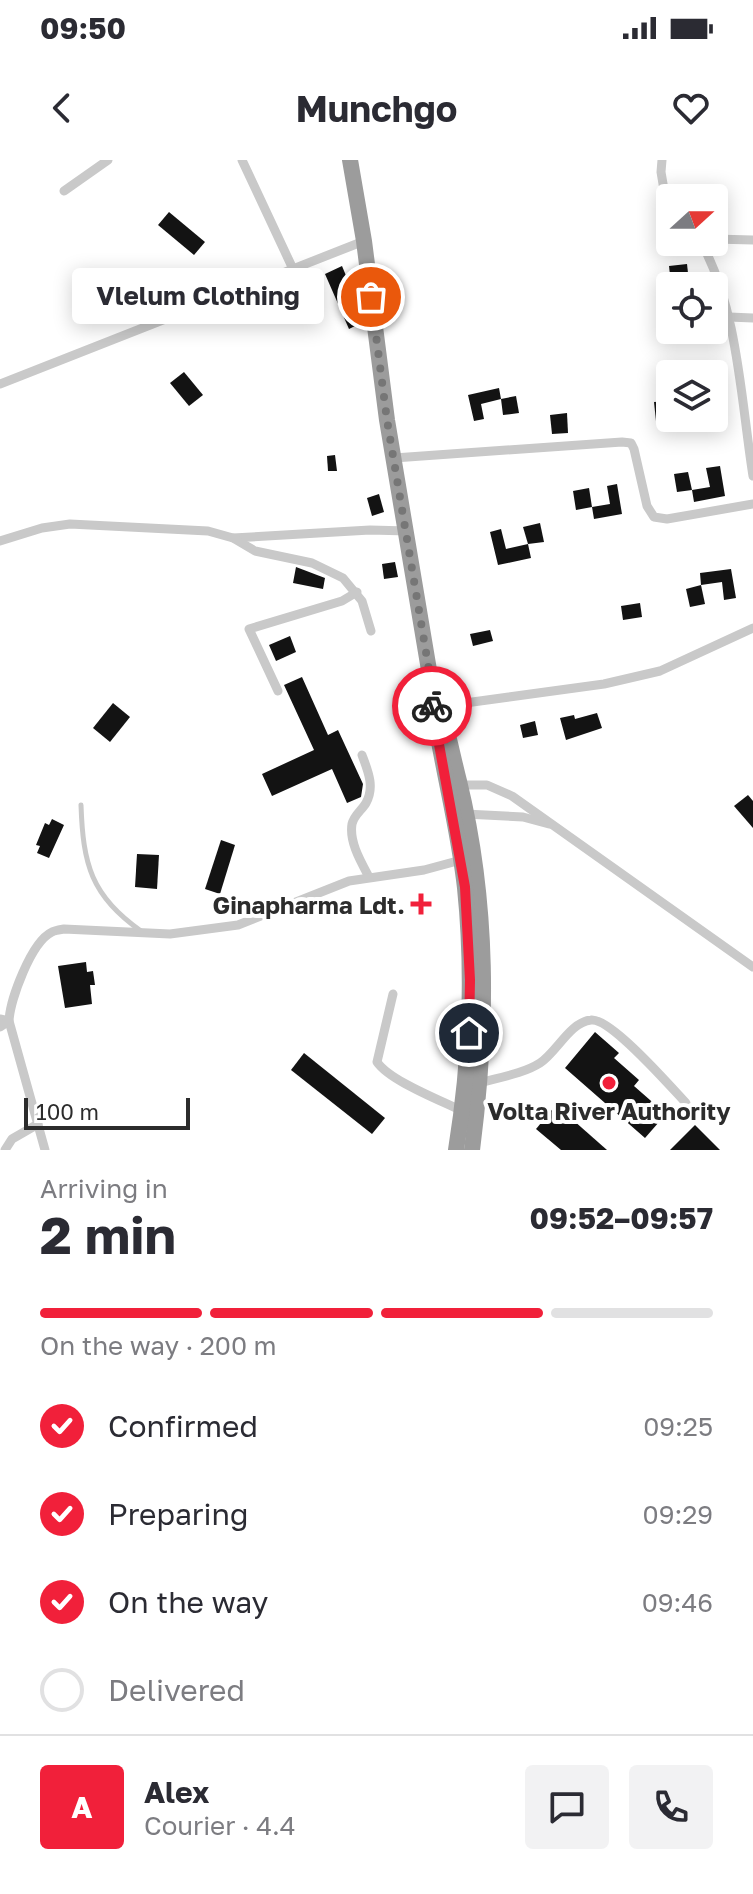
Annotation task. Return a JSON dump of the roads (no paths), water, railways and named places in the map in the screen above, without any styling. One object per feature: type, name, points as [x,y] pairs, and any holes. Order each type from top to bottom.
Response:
[{"type":"highway","points":[[350,160],[364,241],[377,354],[432,688],[460,814],[475,859],[484,944],[485,1023],[473,1084],[462,1111],[456,1150]]},
{"type":"highway","points":[[460,814],[470,980],[472,1150]]},
{"type":"street","points":[[64,191],[108,160]]},
{"type":"street","points":[[242,160],[293,269]]},
{"type":"street","points":[[662,160],[663,184]]},
{"type":"street","points":[[728,239],[753,240]]},
{"type":"street","points":[[0,384],[364,241]]},
{"type":"street","points":[[708,256],[729,317],[753,476]]},
{"type":"street","points":[[729,317],[753,318]]},
{"type":"street","points":[[394,458],[631,443],[647,506],[654,517],[667,519],[753,504]]},
{"type":"street","points":[[0,541],[42,528],[70,524],[208,531],[233,538],[255,551],[312,563],[343,578],[362,601],[371,631]]},
{"type":"street","points":[[233,538],[370,530],[408,531]]},
{"type":"street","points":[[278,691],[249,629],[342,601],[357,592]]},
{"type":"street","points":[[436,707],[604,684],[660,671],[753,628]]},
{"type":"street","points":[[362,755],[371,781],[367,801],[351,827],[354,845],[369,877]]},
{"type":"street","points":[[454,786],[487,785],[498,790],[559,828],[753,967]]},
{"type":"street","points":[[460,814],[513,816],[559,828]]},
{"type":"street","points":[[45,1150],[3,1023],[30,959],[42,940],[52,932],[64,929],[170,934],[238,925],[349,881],[424,870],[461,860]]},
{"type":"street","points":[[393,994],[377,1062],[397,1077],[462,1111]]},
{"type":"street","points":[[473,1084],[538,1065],[576,1026],[589,1019],[602,1021],[654,1068],[686,1103]]},
{"type":"street","points":[[5,1150],[12,1139],[38,1124]]},
{"type":"lane","points":[[81,805],[83,845],[98,889],[118,915],[144,933]]},
{"type":"place","name":"Vlelum Clothing","points":[[371,297]]},
{"type":"place","name":"Ginapharma Ldt.","points":[[421,904]]},
{"type":"place","name":"Volta River Authority","points":[[609,1083]]}]
